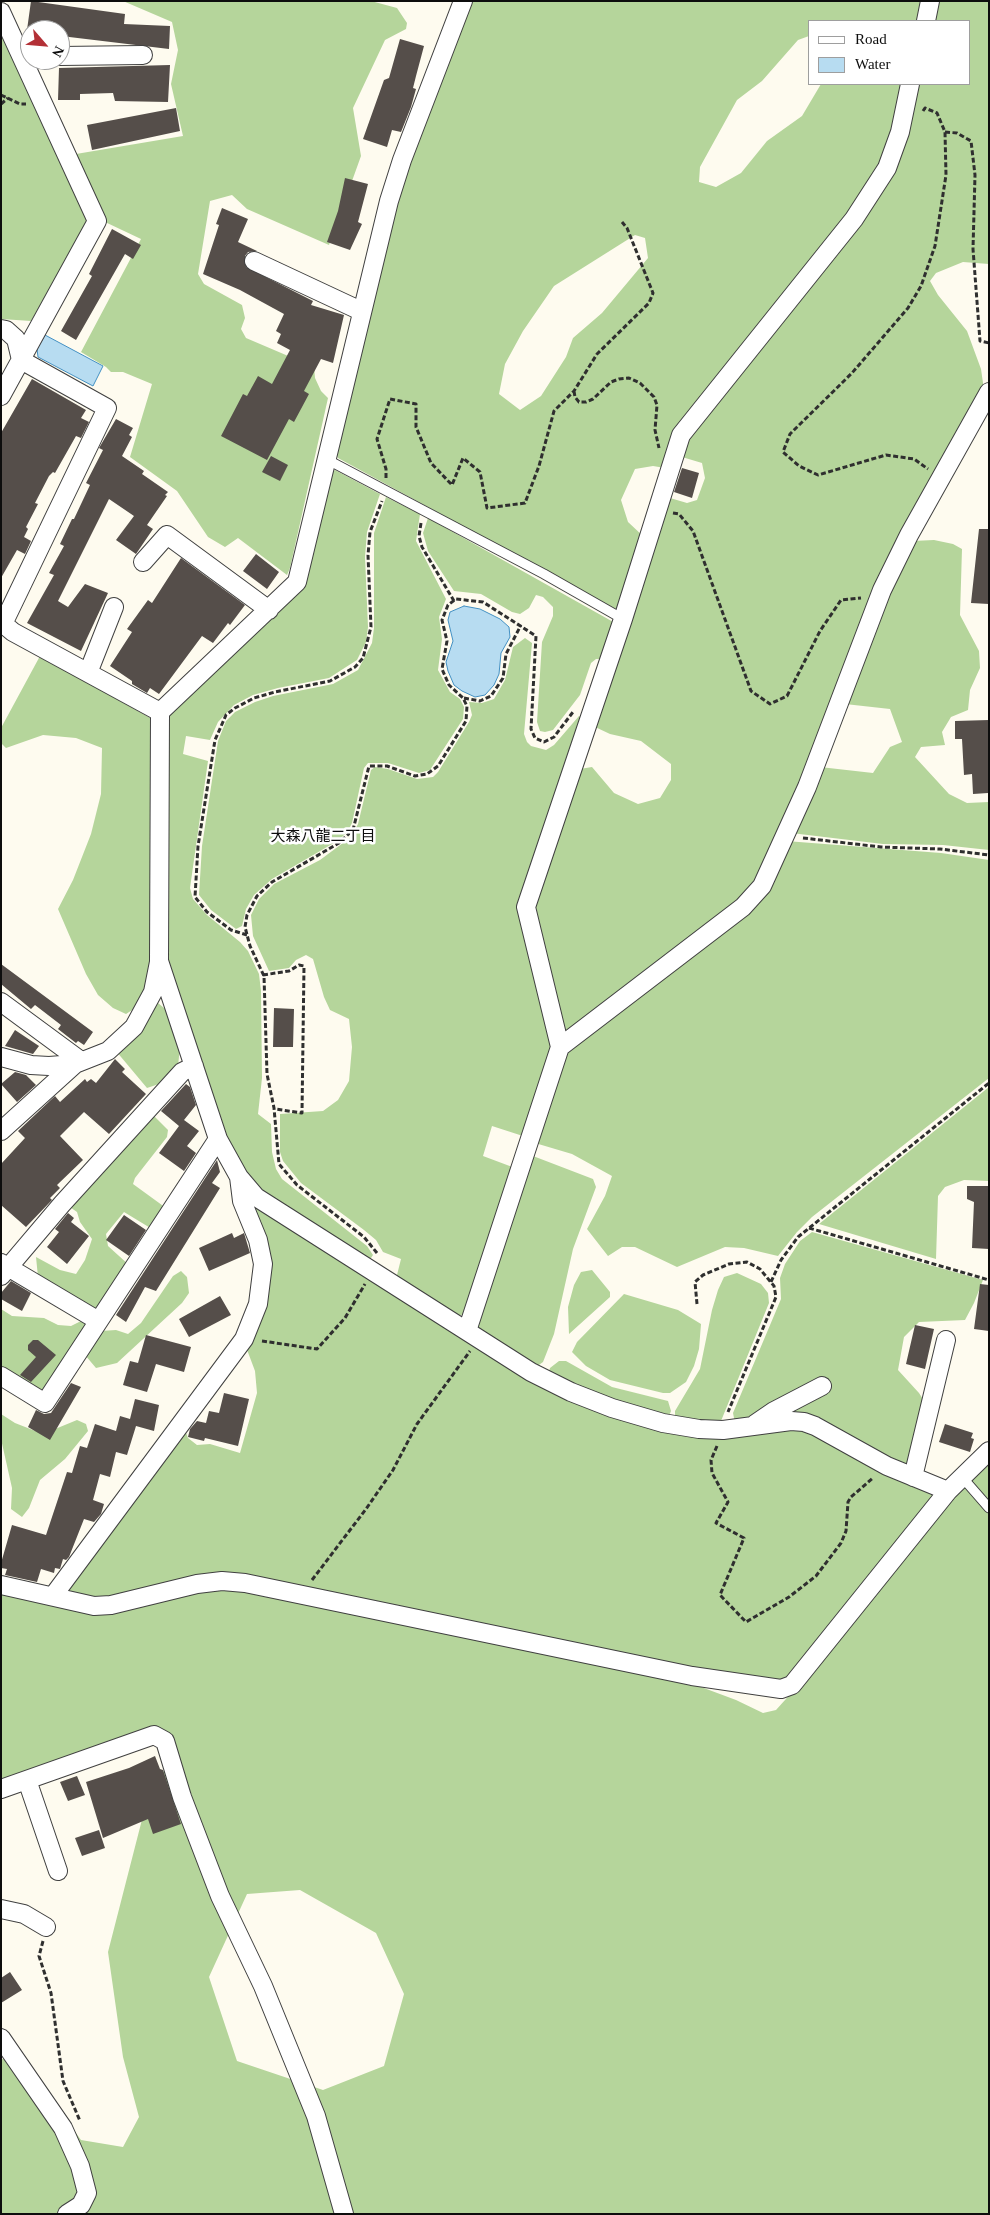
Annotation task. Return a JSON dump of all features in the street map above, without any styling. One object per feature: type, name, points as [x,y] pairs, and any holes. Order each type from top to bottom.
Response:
[{"type":"street","points":[[1,1058],[31,1065],[78,1063],[108,1051],[134,1027],[153,992],[159,961],[160,712],[297,582],[389,201],[402,160],[463,1]]},
{"type":"street","points":[[926,20],[930,1]]},
{"type":"street","points":[[1,12],[20,46]]},
{"type":"street","points":[[70,56],[143,55]]},
{"type":"street","points":[[1,396],[97,221],[32,70]]},
{"type":"street","points":[[473,1335],[560,1047],[526,906],[623,619],[681,435],[854,219],[887,168],[900,132],[910,85]]},
{"type":"street","points":[[254,261],[361,311]]},
{"type":"street","points":[[1,330],[6,330],[16,339],[21,360],[107,408],[2,623],[13,632],[160,712]]},
{"type":"street","points":[[560,1047],[743,907],[762,886],[807,787],[877,603],[909,535],[989,392]]},
{"type":"street","points":[[143,562],[167,535],[269,610]]},
{"type":"street","points":[[88,673],[114,607]]},
{"type":"street","points":[[159,961],[218,1139],[239,1177],[256,1197],[539,1376],[571,1392],[612,1408],[663,1423],[699,1429],[723,1430],[790,1421],[804,1422],[815,1426],[887,1466],[948,1491]]},
{"type":"street","points":[[1,1002],[78,1063]]},
{"type":"street","points":[[1,1131],[78,1063]]},
{"type":"street","points":[[97,1320],[4,1269],[182,1072],[194,1066]]},
{"type":"street","points":[[1,1376],[45,1403],[97,1320],[218,1139]]},
{"type":"street","points":[[53,1596],[244,1339],[258,1304],[263,1264],[258,1240],[242,1201],[239,1177]]},
{"type":"street","points":[[913,1476],[946,1340]]},
{"type":"street","points":[[752,1426],[774,1411],[822,1386]]},
{"type":"street","points":[[1,1585],[94,1606],[111,1605],[222,1581],[245,1583],[692,1676],[782,1689],[792,1685],[948,1491],[989,1451]]},
{"type":"street","points":[[1,1789],[154,1735],[165,1741],[182,1797],[220,1896],[263,1986],[316,2116],[344,2214]]},
{"type":"street","points":[[27,1780],[58,1871]]},
{"type":"street","points":[[1,1909],[24,1914],[46,1927]]},
{"type":"street","points":[[1,2038],[63,2128],[80,2166],[87,2193],[81,2205],[67,2214]]},
{"type":"lane","points":[[326,459],[544,574],[623,619]]},
{"type":"lane","points":[[962,1477],[989,1508]]},
{"type":"path","points":[[1,104],[8,98]]},
{"type":"path","points":[[921,114],[924,108],[937,113],[945,132],[946,175],[937,237],[921,286],[908,308],[852,373],[790,434],[782,452],[799,466],[818,474],[886,455],[914,460],[941,478]]},
{"type":"path","points":[[945,132],[956,133],[971,141],[975,175],[973,249],[980,341],[989,343]]},
{"type":"path","points":[[247,935],[230,930],[207,912],[196,897],[198,846],[215,740],[226,715],[235,708],[254,698],[275,692],[330,681],[355,667],[362,658],[369,642],[371,627],[368,556],[370,532],[386,491],[386,469],[377,439],[390,399],[416,404],[416,427],[431,463],[452,485],[463,458],[480,472],[487,508],[525,503],[539,466],[554,411],[574,392],[597,354],[649,303],[653,293],[627,228],[622,222]]},
{"type":"path","points":[[574,392],[579,402],[586,402],[593,399],[611,382],[619,379],[629,378],[640,383],[654,397],[656,405],[655,430],[658,447],[662,452],[674,458]]},
{"type":"path","points":[[658,509],[679,514],[693,531],[751,691],[770,704],[787,696],[820,631],[841,600],[858,596],[877,603]]},
{"type":"path","points":[[425,511],[420,526],[421,542],[454,601]]},
{"type":"path","points":[[244,1339],[317,1349],[345,1318],[380,1257],[372,1245],[297,1186],[279,1164],[275,1109],[267,1074],[263,975],[247,935],[245,926],[247,915],[257,896],[272,882],[339,843],[353,830],[369,766],[387,766],[415,776],[433,771],[466,721],[467,706],[463,698],[449,685],[442,668],[447,641],[442,620],[448,605],[454,601],[470,599],[483,602],[536,636],[530,728],[534,738],[544,742],[554,737],[575,709]]},
{"type":"path","points":[[463,698],[480,701],[491,696],[503,678],[506,654],[521,625]]},
{"type":"path","points":[[784,836],[989,855]]},
{"type":"path","points":[[263,975],[289,971],[299,965],[304,966],[302,1112],[275,1109]]},
{"type":"path","points":[[771,1282],[798,1237],[989,1083]]},
{"type":"path","points":[[809,1228],[989,1280]]},
{"type":"path","points":[[697,1304],[695,1282],[703,1275],[729,1264],[747,1262],[760,1269],[771,1282],[774,1286],[776,1297],[711,1460],[712,1472],[728,1502],[716,1523],[744,1538],[720,1596],[746,1622],[790,1597],[816,1576],[842,1543],[846,1531],[848,1502],[851,1497],[887,1466]]},
{"type":"path","points":[[301,1594],[366,1509],[392,1470],[417,1424],[473,1335]]},
{"type":"path","points":[[46,1927],[39,1956],[51,1993],[63,2081],[81,2124]]},
{"type":"green space","points":[[123,1],[371,1],[397,8],[407,23],[406,29],[385,40],[353,108],[361,156],[329,245],[247,209],[232,195],[210,201],[198,274],[204,284],[242,305],[245,318],[241,329],[246,338],[314,367],[315,378],[321,391],[328,398],[287,575],[238,538],[225,547],[208,537],[177,491],[130,457],[152,384],[123,372],[111,372],[81,352],[141,239],[105,222],[76,154],[183,136],[171,84],[178,50],[172,22]]},
{"type":"green space","points":[[471,1],[925,1],[920,20],[808,20],[808,36],[798,40],[762,81],[737,100],[700,167],[699,182],[716,187],[741,173],[767,141],[802,116],[820,85],[906,85],[881,167],[846,218],[665,468],[653,466],[635,469],[621,500],[628,522],[643,536],[620,607],[615,609],[338,458],[336,453],[398,203],[421,130]],"holes":[[[635,235],[645,238],[648,258],[602,313],[573,338],[566,357],[541,396],[520,410],[499,394],[505,364],[523,331],[554,286]]]},
{"type":"green space","points":[[937,1],[989,1],[989,264],[963,262],[936,273],[930,281],[938,295],[967,331],[981,369],[984,390],[748,897],[568,1032],[561,1027],[535,903],[580,769],[592,767],[614,793],[638,804],[660,798],[671,780],[671,764],[641,741],[610,734],[593,726],[670,498],[687,503],[697,500],[705,478],[702,463],[682,457],[689,439],[865,214],[917,85],[970,85],[970,20],[932,20]]},
{"type":"green space","points":[[1,34],[89,219],[31,321],[1,319]]},
{"type":"green space","points":[[335,470],[380,494],[367,532],[365,557],[368,627],[366,642],[357,660],[329,678],[253,695],[234,705],[218,722],[210,740],[186,736],[183,754],[208,761],[190,888],[193,899],[207,915],[248,951],[259,974],[261,991],[262,1078],[258,1114],[271,1124],[272,1152],[276,1169],[282,1179],[367,1246],[373,1255],[369,1261],[263,1194],[248,1177],[231,1148],[169,963],[164,927],[168,715],[300,590],[331,472]]},
{"type":"green space","points":[[386,497],[420,514],[416,541],[446,599],[439,617],[442,639],[438,670],[450,692],[460,699],[464,707],[463,719],[430,770],[419,773],[388,763],[368,763],[364,768],[352,823],[348,831],[339,840],[272,879],[254,895],[246,909],[242,926],[236,929],[211,910],[199,895],[202,846],[218,741],[226,721],[235,712],[273,696],[333,684],[358,670],[372,643],[374,628],[374,533]]},
{"type":"green space","points":[[428,518],[615,623],[602,659],[596,659],[591,663],[580,695],[553,730],[540,731],[537,722],[542,642],[553,616],[553,607],[543,597],[536,595],[529,608],[520,614],[512,612],[481,594],[454,591],[428,551],[423,533]]},
{"type":"green space","points":[[934,540],[953,544],[962,549],[960,615],[979,651],[980,668],[970,690],[968,710],[951,717],[942,732],[945,745],[921,747],[915,757],[949,794],[967,803],[989,802],[989,850],[943,845],[883,844],[791,833],[820,767],[873,773],[890,747],[902,742],[890,709],[845,704],[888,592],[913,541]]},
{"type":"green space","points":[[525,638],[532,643],[524,734],[527,742],[531,746],[546,750],[554,745],[579,716],[583,719],[520,907],[552,1046],[526,1137],[492,1126],[483,1156],[515,1168],[467,1313],[455,1317],[396,1279],[401,1259],[383,1252],[376,1240],[301,1183],[283,1161],[280,1152],[280,1114],[323,1111],[338,1100],[349,1081],[352,1047],[349,1019],[330,1010],[324,997],[313,959],[306,955],[296,960],[289,968],[269,971],[253,936],[251,915],[259,899],[274,884],[320,860],[351,837],[358,824],[371,770],[375,767],[388,769],[417,779],[433,777],[438,772],[469,722],[472,715],[469,702],[482,703],[494,699],[505,680],[513,647]]},
{"type":"green space","points":[[40,656],[152,719],[153,966],[147,989],[137,1007],[126,1014],[113,1008],[98,995],[86,974],[58,909],[73,880],[91,834],[101,794],[102,748],[76,738],[43,735],[6,748],[1,743],[1,728]]},
{"type":"green space","points":[[786,841],[941,853],[989,860],[989,1078],[812,1217],[778,1256],[744,1248],[725,1247],[677,1267],[635,1247],[622,1247],[608,1256],[587,1229],[605,1196],[612,1176],[572,1154],[535,1143],[566,1050],[745,911]]},
{"type":"green space","points":[[158,1003],[170,1013],[180,1047],[178,1066],[162,1083],[147,1088],[116,1051],[147,1019]]},
{"type":"green space","points":[[989,1087],[989,1181],[964,1180],[945,1187],[938,1196],[936,1259],[819,1224]]},
{"type":"green space","points":[[151,1113],[168,1130],[167,1137],[135,1178],[133,1184],[166,1208],[152,1229],[124,1212],[106,1234],[108,1246],[129,1265],[95,1313],[38,1277],[36,1257],[60,1270],[76,1274],[85,1260],[92,1239],[80,1222],[77,1212],[67,1205]]},
{"type":"green space","points":[[533,1156],[593,1179],[596,1187],[573,1249],[554,1334],[543,1362],[536,1367],[478,1331],[475,1325]]},
{"type":"green space","points":[[247,1198],[458,1332],[660,1427],[805,1428],[939,1496],[790,1680],[780,1684],[686,1670],[242,1578],[109,1600],[65,1595],[185,1430],[188,1438],[197,1445],[210,1444],[240,1453],[257,1393],[255,1371],[246,1347],[264,1291]]},
{"type":"green space","points":[[812,1232],[983,1280],[965,1320],[919,1322],[904,1337],[898,1370],[919,1393],[926,1404],[907,1467],[818,1422],[735,1423],[733,1413],[781,1299],[780,1278],[785,1264],[800,1241]]},
{"type":"green space","points":[[592,1270],[610,1292],[610,1297],[569,1334],[568,1307],[574,1285],[581,1272]]},
{"type":"green space","points":[[181,1271],[187,1277],[189,1293],[182,1303],[117,1363],[96,1368],[85,1355],[101,1331],[116,1330],[128,1334],[141,1323],[173,1276]]},
{"type":"green space","points":[[737,1273],[761,1284],[768,1293],[769,1303],[721,1421],[715,1426],[675,1421],[675,1411],[700,1369],[718,1290],[724,1277]]},
{"type":"green space","points":[[624,1294],[678,1310],[701,1324],[699,1349],[694,1366],[686,1382],[670,1393],[610,1380],[586,1366],[572,1352],[577,1342]]},
{"type":"green space","points":[[1,1309],[12,1316],[44,1318],[58,1325],[71,1326],[81,1321],[92,1323],[43,1396],[1,1369]]},
{"type":"green space","points":[[559,1361],[566,1361],[612,1387],[668,1401],[671,1411],[669,1416],[612,1402],[548,1374],[550,1368]]},
{"type":"green space","points":[[1,1414],[15,1423],[43,1434],[77,1420],[86,1424],[88,1431],[65,1459],[40,1480],[29,1508],[22,1517],[11,1509],[12,1488],[1,1439]]},
{"type":"green space","points":[[989,1458],[989,1504],[972,1485],[970,1474]]},
{"type":"green space","points":[[963,1486],[969,1490],[989,1512],[989,2214],[1,2214],[1,2059],[14,2060],[47,2093],[81,2140],[123,2147],[139,2117],[123,2057],[108,1952],[146,1804],[175,1750],[167,1734],[1,1781],[1,1589],[98,1611],[199,1588],[245,1589],[685,1681],[736,1700],[763,1713],[776,1710]],"holes":[[[300,1890],[376,1933],[404,1994],[384,2066],[323,2090],[237,2061],[209,1977],[247,1894]]]},
{"type":"water","points":[[45,335],[103,366],[93,386],[38,357],[37,349]]},
{"type":"water","points":[[464,606],[480,609],[500,619],[509,627],[510,637],[501,653],[499,674],[494,685],[485,695],[475,697],[454,685],[446,662],[453,641],[448,620],[450,612]]},
{"type":"building","points":[[31,1],[125,14],[124,24],[170,26],[169,49],[70,37],[70,20],[28,20]]},
{"type":"building","points":[[400,39],[424,46],[413,88],[416,89],[411,107],[401,132],[392,130],[387,147],[363,139],[384,80],[389,78]]},
{"type":"building","points":[[170,65],[168,102],[115,101],[113,93],[80,94],[80,100],[58,100],[59,70],[70,70],[70,68]]},
{"type":"building","points":[[176,108],[180,131],[92,150],[87,125]]},
{"type":"building","points":[[345,178],[368,184],[358,222],[362,224],[350,250],[327,242],[338,211]]},
{"type":"building","points":[[222,208],[248,219],[238,242],[257,251],[248,252],[245,256],[246,267],[313,301],[311,305],[344,315],[333,363],[321,359],[304,391],[309,394],[294,422],[289,419],[267,460],[221,436],[243,394],[247,396],[258,376],[272,384],[290,350],[277,343],[281,334],[276,331],[284,314],[240,290],[203,274],[219,225],[216,224]]},
{"type":"building","points":[[112,229],[141,245],[133,259],[125,254],[76,340],[61,331],[92,276],[89,274]]},
{"type":"building","points":[[32,379],[86,410],[81,418],[89,422],[81,438],[76,436],[55,473],[53,472],[49,476],[35,503],[38,504],[26,527],[28,529],[24,537],[31,541],[25,554],[17,550],[1,578],[1,433]]},
{"type":"building","points":[[116,419],[133,428],[129,435],[132,437],[122,456],[144,471],[142,474],[168,492],[147,525],[153,529],[136,554],[116,540],[134,516],[109,499],[58,601],[68,607],[85,584],[108,593],[81,651],[27,623],[54,575],[49,573],[64,546],[60,544],[90,485],[86,483],[103,450],[99,448]]},
{"type":"building","points":[[271,456],[288,465],[280,481],[262,472]]},
{"type":"building","points":[[682,468],[699,473],[692,498],[674,492]]},
{"type":"building","points":[[979,529],[989,529],[989,604],[971,603]]},
{"type":"building","points":[[256,554],[279,572],[267,589],[243,571]]},
{"type":"building","points":[[181,558],[245,605],[213,643],[202,636],[159,694],[150,688],[147,693],[132,684],[132,681],[110,666],[132,632],[127,629],[148,600],[152,603]]},
{"type":"building","points":[[989,720],[988,793],[973,794],[972,774],[964,775],[962,739],[955,739],[955,721]]},
{"type":"building","points":[[1,964],[93,1032],[84,1045],[78,1041],[76,1043],[58,1029],[61,1025],[35,1005],[31,1009],[1,984]]},
{"type":"building","points":[[274,1008],[294,1009],[293,1047],[273,1047]]},
{"type":"building","points":[[15,1030],[39,1046],[33,1054],[5,1046]]},
{"type":"building","points":[[115,1059],[125,1069],[122,1072],[146,1094],[109,1134],[84,1112],[60,1136],[83,1160],[57,1185],[60,1188],[50,1198],[52,1200],[26,1227],[1,1205],[1,1164],[25,1138],[18,1131],[55,1096],[60,1102],[85,1079],[87,1082],[91,1079],[96,1083]]},
{"type":"building","points":[[15,1072],[26,1075],[36,1085],[17,1102],[1,1084]]},
{"type":"building","points":[[186,1084],[190,1087],[196,1105],[184,1120],[199,1131],[187,1146],[196,1153],[184,1171],[159,1153],[179,1126],[161,1111]]},
{"type":"building","points":[[217,1160],[220,1172],[212,1183],[220,1188],[156,1291],[145,1287],[126,1322],[116,1315]]},
{"type":"building","points":[[967,1186],[989,1186],[989,1249],[972,1248],[974,1202],[967,1199]]},
{"type":"building","points":[[68,1213],[74,1218],[71,1222],[89,1236],[67,1264],[47,1247],[59,1232],[55,1229]]},
{"type":"building","points":[[124,1215],[146,1230],[129,1256],[106,1240]]},
{"type":"building","points":[[232,1233],[234,1238],[244,1233],[250,1253],[209,1271],[199,1248]]},
{"type":"building","points":[[11,1281],[31,1293],[22,1311],[1,1299],[1,1293]]},
{"type":"building","points":[[980,1284],[989,1285],[989,1331],[974,1329]]},
{"type":"building","points":[[220,1296],[231,1315],[189,1337],[179,1319]]},
{"type":"building","points":[[915,1325],[934,1329],[925,1369],[906,1364]]},
{"type":"building","points":[[146,1335],[191,1347],[184,1372],[156,1364],[147,1392],[123,1385],[130,1361],[138,1363]]},
{"type":"building","points":[[33,1340],[38,1340],[56,1355],[31,1382],[20,1375],[36,1357],[28,1350],[28,1345]]},
{"type":"building","points":[[71,1383],[81,1387],[50,1440],[28,1427],[36,1410],[44,1414],[51,1413]]},
{"type":"building","points":[[224,1393],[249,1399],[238,1446],[205,1438],[204,1441],[188,1437],[190,1429],[197,1421],[206,1423],[209,1411],[219,1413]]},
{"type":"building","points":[[135,1399],[159,1405],[154,1431],[136,1426],[127,1455],[116,1452],[110,1477],[100,1474],[93,1500],[104,1504],[101,1514],[94,1522],[84,1519],[69,1557],[66,1560],[63,1559],[60,1569],[55,1568],[54,1573],[41,1569],[37,1582],[5,1575],[7,1569],[1,1568],[1,1563],[12,1525],[46,1535],[67,1472],[72,1473],[80,1446],[87,1448],[95,1424],[116,1431],[120,1416],[130,1419]]},
{"type":"building","points":[[945,1424],[973,1433],[971,1438],[974,1439],[970,1452],[939,1442]]},
{"type":"building","points":[[155,1756],[160,1769],[163,1770],[181,1824],[153,1834],[148,1819],[103,1838],[86,1782],[129,1768]]},
{"type":"building","points":[[77,1776],[85,1795],[68,1801],[60,1782]]},
{"type":"building","points":[[99,1830],[105,1848],[82,1856],[75,1838]]},
{"type":"building","points":[[10,1972],[22,1990],[1,2003],[1,1978]]},
{"type":"district","name":"大森八龍二丁目","points":[[323,837]]}]
